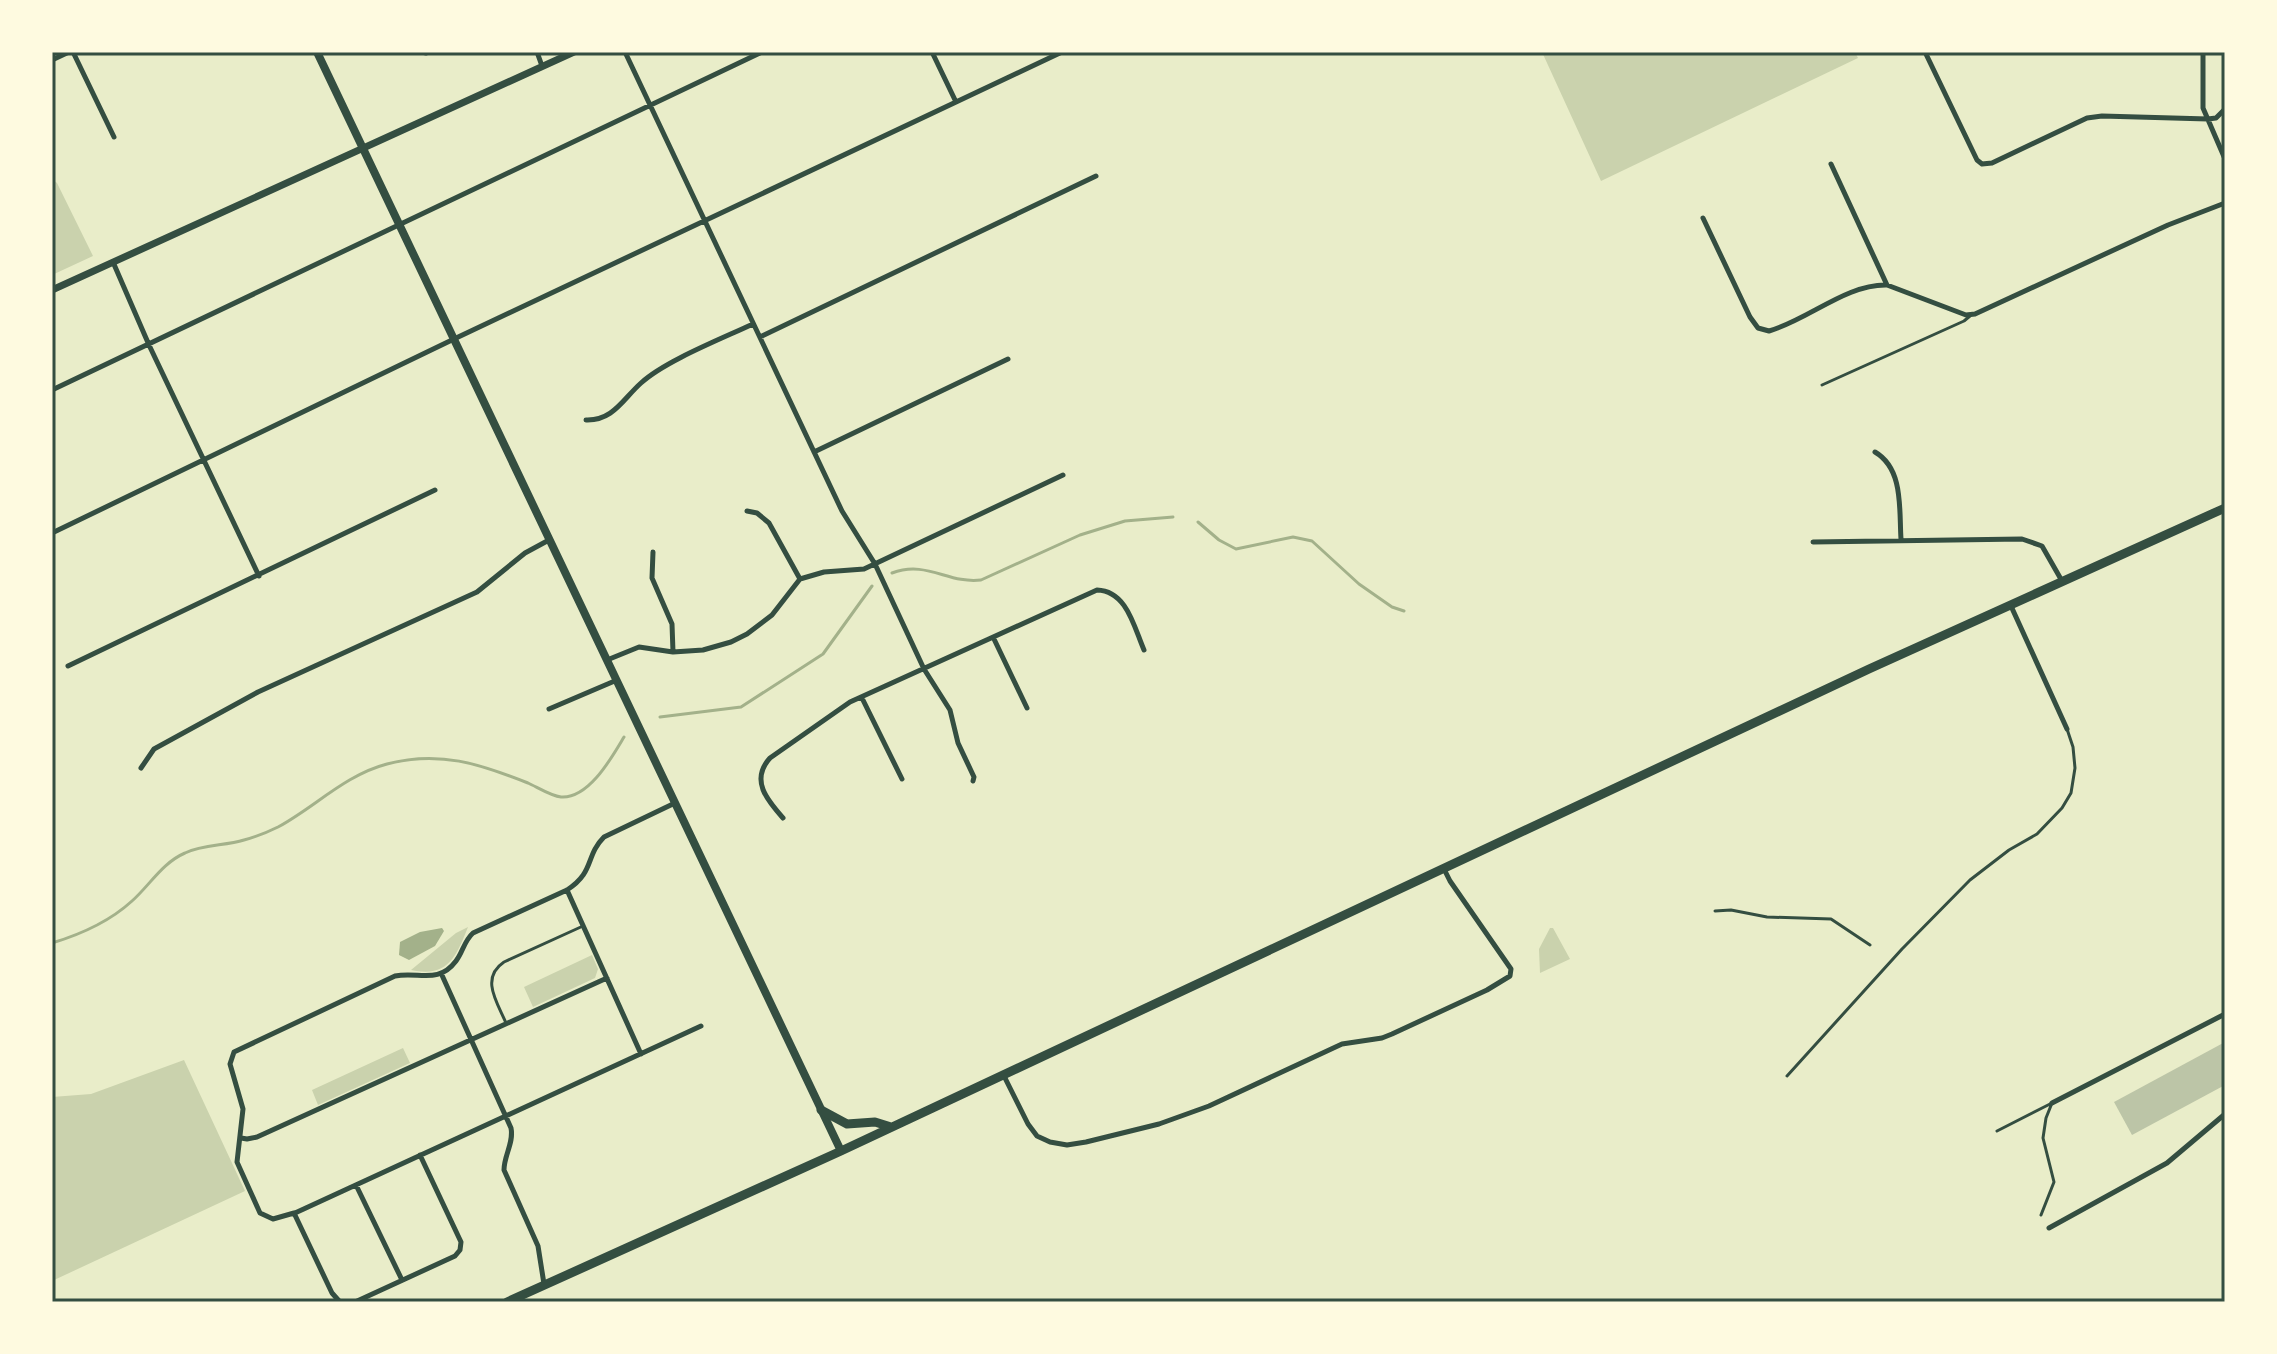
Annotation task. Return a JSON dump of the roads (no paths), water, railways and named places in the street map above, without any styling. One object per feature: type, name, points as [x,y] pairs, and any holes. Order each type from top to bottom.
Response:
[{"type":"main road","points":[[317,52],[841,1151]]},
{"type":"main road","points":[[507,1302],[841,1151],[1831,687],[2225,508]]},
{"type":"main road","points":[[821,1110],[847,1124],[875,1122],[891,1127]]},
{"type":"street","points":[[52,60],[71,52],[114,137]]},
{"type":"street","points":[[537,52],[542,66]]},
{"type":"street","points":[[52,290],[574,52]]},
{"type":"street","points":[[625,52],[842,511],[875,564],[924,669],[950,710],[973,781]]},
{"type":"street","points":[[52,390],[762,52]]},
{"type":"street","points":[[932,52],[956,102]]},
{"type":"street","points":[[52,533],[1062,52]]},
{"type":"street","points":[[1925,52],[1977,160],[1982,164],[1992,163],[2087,118],[2208,119],[2216,118],[2225,109]]},
{"type":"street","points":[[2203,52],[2202,101],[2225,159]]},
{"type":"street","points":[[1831,164],[1887,285]]},
{"type":"street","points":[[760,337],[1096,176]]},
{"type":"street","points":[[1703,218],[1750,317],[1763,330],[1776,329],[1870,286],[1887,285],[1971,315],[2168,225],[2225,203]]},
{"type":"street","points":[[113,262],[259,576]]},
{"type":"street","points":[[586,420],[612,413],[641,383],[657,372],[753,324]]},
{"type":"street","points":[[814,452],[1008,359]]},
{"type":"street","points":[[1875,452],[1890,464],[1897,481],[1901,539]]},
{"type":"street","points":[[607,660],[639,647],[673,652],[703,650],[731,642],[772,615],[800,579],[824,572],[855,571],[875,564],[1063,475]]},
{"type":"street","points":[[68,666],[435,490]]},
{"type":"street","points":[[747,511],[757,513],[769,523],[800,579]]},
{"type":"street","points":[[141,768],[154,749],[258,692],[477,592],[525,553],[549,540]]},
{"type":"street","points":[[1813,542],[2030,540],[2045,550],[2062,581]]},
{"type":"street","points":[[653,552],[652,578],[672,624],[673,652]]},
{"type":"street","points":[[783,818],[770,804],[763,790],[760,774],[764,765],[850,702],[994,639],[1093,591],[1111,592],[1122,601],[1144,650]]},
{"type":"street","points":[[2011,605],[2067,729]]},
{"type":"street","points":[[994,639],[1027,708]]},
{"type":"street","points":[[549,709],[617,680]]},
{"type":"street","points":[[862,698],[902,779]]},
{"type":"street","points":[[675,803],[604,837],[596,846],[581,880],[567,890],[473,933],[457,961],[441,973],[428,977],[395,976],[238,1048],[230,1060],[243,1109],[237,1162],[260,1213],[273,1219],[294,1213],[701,1026]]},
{"type":"street","points":[[1003,1074],[1037,1136],[1067,1145],[1086,1142],[1159,1124],[1209,1106],[1342,1044],[1382,1038],[1480,993],[1507,979],[1511,969],[1444,869]]},
{"type":"street","points":[[567,890],[641,1054]]},
{"type":"street","points":[[441,973],[506,1116],[512,1135],[504,1165],[506,1176],[538,1246],[545,1285]]},
{"type":"street","points":[[241,1138],[257,1137],[607,978]]},
{"type":"street","points":[[2052,1103],[2225,1014]]},
{"type":"street","points":[[2049,1228],[2167,1163],[2225,1114]]},
{"type":"street","points":[[355,1302],[455,1256],[462,1245],[420,1155]]},
{"type":"street","points":[[356,1185],[402,1280]]},
{"type":"street","points":[[294,1213],[332,1293],[340,1302]]},
{"type":"lane","points":[[417,52],[432,52]]},
{"type":"lane","points":[[1822,385],[1964,321],[1971,315]]},
{"type":"lane","points":[[1787,1076],[1902,949],[1970,880],[2009,850],[2037,834],[2062,808],[2071,793],[2075,768],[2067,729]]},
{"type":"lane","points":[[1715,911],[1731,910],[1767,917],[1831,919],[1870,945]]},
{"type":"lane","points":[[506,1023],[491,985],[495,969],[583,926]]},
{"type":"lane","points":[[1997,1131],[2052,1103]]},
{"type":"lane","points":[[2041,1215],[2054,1182],[2043,1138],[2052,1103]]},
{"type":"waterway","points":[[892,573],[916,569],[958,579],[981,580],[1080,535],[1125,521],[1173,517]]},
{"type":"waterway","points":[[1198,522],[1219,540],[1236,549],[1293,537],[1312,541],[1359,584],[1392,607],[1404,611]]},
{"type":"waterway","points":[[660,717],[741,707],[823,654],[872,586]]},
{"type":"waterway","points":[[52,943],[114,915],[177,857],[192,850],[237,842],[274,829],[344,783],[372,769],[424,758],[459,761],[510,776],[557,796],[571,796],[590,784],[624,737]]}]
